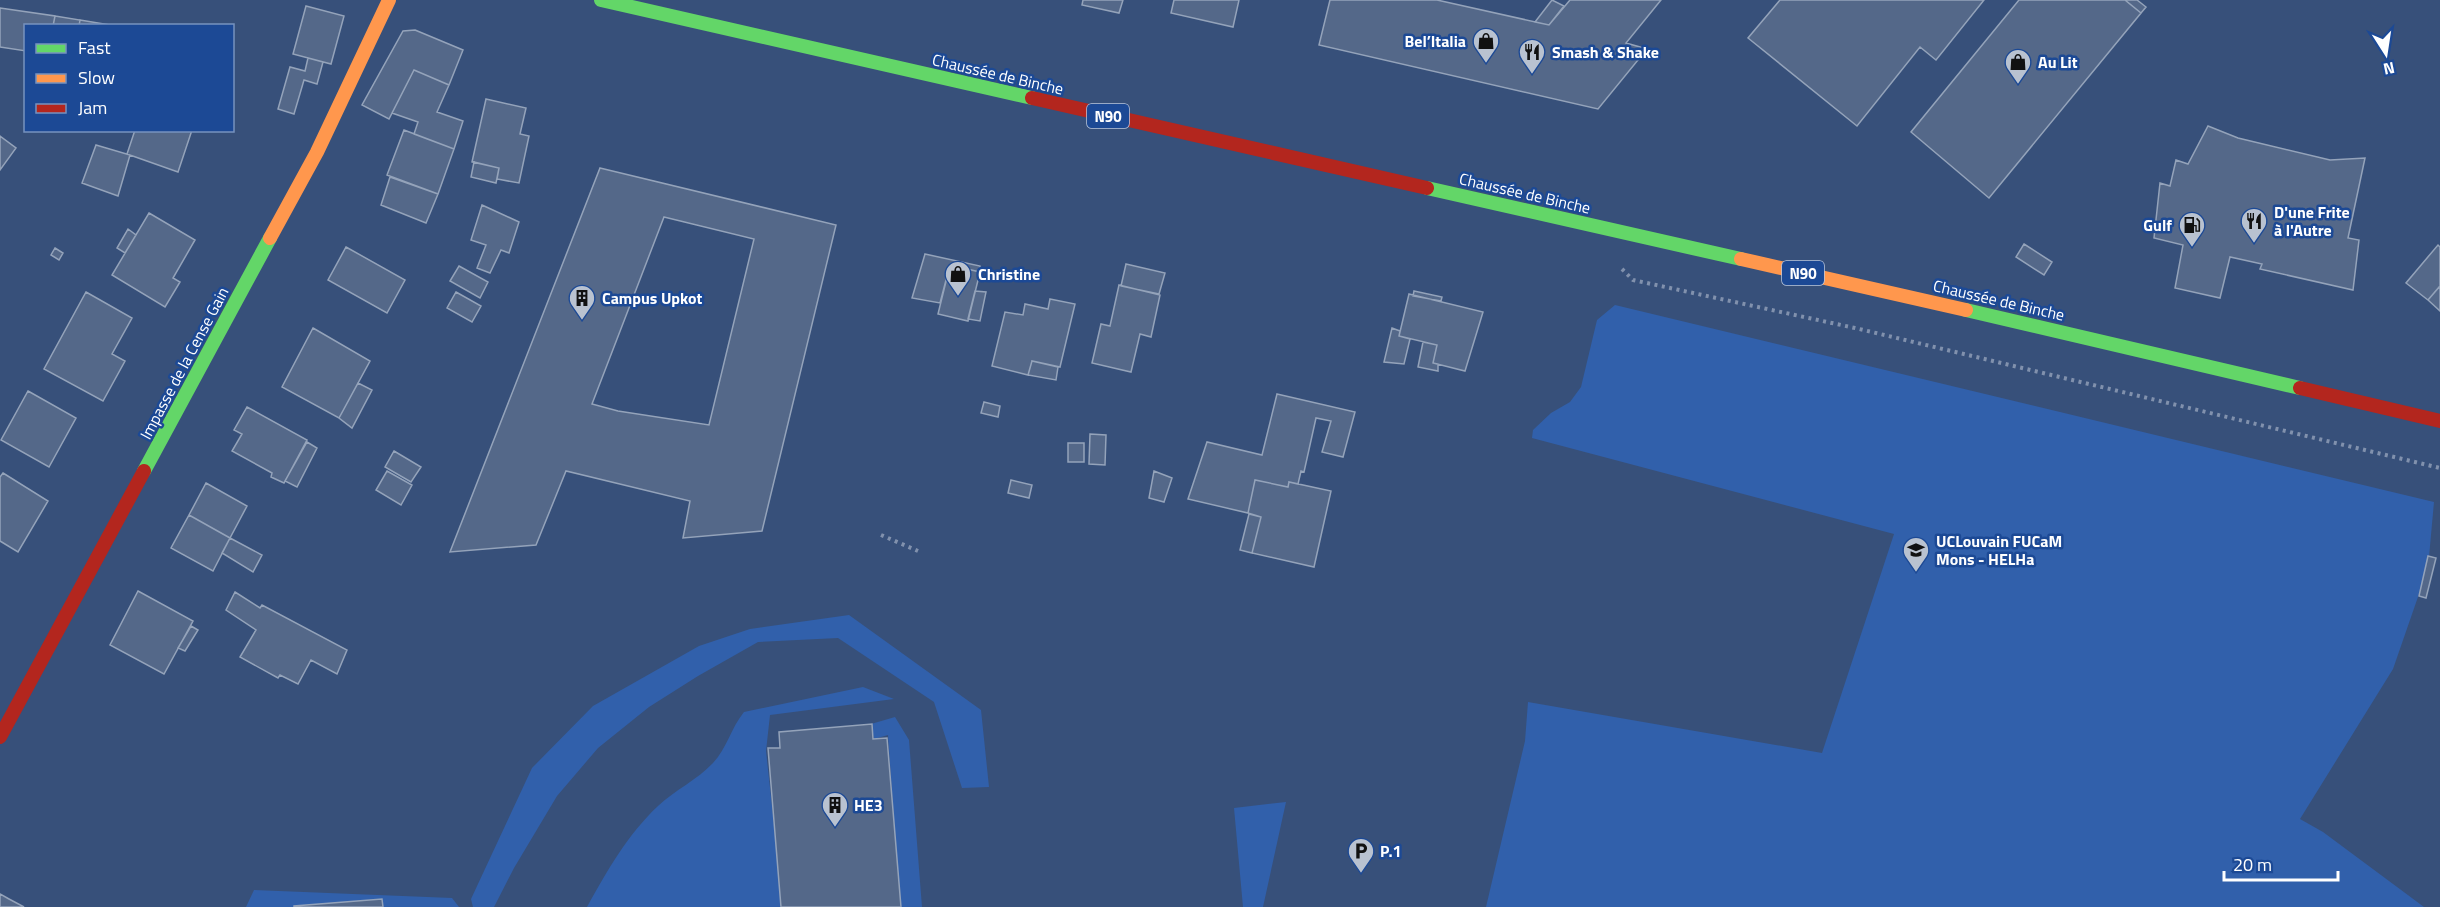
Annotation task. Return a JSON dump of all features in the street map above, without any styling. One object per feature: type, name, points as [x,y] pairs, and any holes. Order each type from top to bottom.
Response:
[{"type":"main road","name":"Impasse de la Cense Gain","points":[[0,737],[317,152],[389,0]]},
{"type":"main road","name":"Chaussée de Binche","points":[[601,0],[1970,310],[2440,421]]},
{"type":"path","points":[[1617,265],[1633,280],[1855,328],[2440,468]]},
{"type":"path","points":[[881,535],[918,551]]},
{"type":"shaded area","points":[[1615,305],[2434,502],[2428,568],[2393,669],[2300,819],[2323,832],[2424,907],[1486,907],[1525,741],[1528,702],[1822,753],[1894,534],[1532,438],[1533,430],[1551,413],[1570,402],[1581,387],[1597,320]]},
{"type":"shaded area","points":[[849,615],[981,710],[989,787],[962,788],[934,702],[838,638],[758,642],[649,707],[598,748],[557,796],[514,868],[494,907],[473,907],[471,899],[532,768],[593,706],[699,646],[750,629]]},
{"type":"shaded area","points":[[863,687],[894,699],[770,715],[766,751],[783,907],[587,907],[610,867],[637,829],[665,800],[713,763],[744,712]]},
{"type":"shaded area","points":[[895,717],[909,740],[922,907],[900,907],[888,735],[874,739],[871,724]]},
{"type":"shaded area","points":[[1286,802],[1263,907],[1243,907],[1234,808]]},
{"type":"shaded area","points":[[254,890],[452,898],[459,907],[246,907]]},
{"type":"building","points":[[1083,0],[1123,0],[1119,13],[1082,5]]},
{"type":"building","points":[[1174,0],[1239,0],[1233,27],[1171,13]]},
{"type":"building","points":[[1330,0],[1437,0],[1549,25],[1570,0],[1661,0],[1626,43],[1647,49],[1598,109],[1319,45]]},
{"type":"building","points":[[1552,0],[1564,6],[1549,25],[1535,22]]},
{"type":"building","points":[[1780,0],[1984,0],[1936,60],[1920,47],[1857,126],[1748,38]]},
{"type":"building","points":[[2019,0],[2125,0],[2141,13],[1989,198],[1911,132]]},
{"type":"building","points":[[2125,0],[2137,0],[2146,7],[2141,13]]},
{"type":"building","points":[[306,6],[344,16],[331,64],[293,54]]},
{"type":"building","points":[[0,8],[55,16],[53,24],[24,24],[24,51],[0,47]]},
{"type":"building","points":[[55,16],[80,20],[79,24],[53,24]]},
{"type":"building","points":[[80,20],[104,24],[79,24]]},
{"type":"building","points":[[415,30],[463,50],[449,85],[414,70],[389,119],[362,105],[403,31]]},
{"type":"building","points":[[308,58],[323,62],[317,84],[304,80],[294,114],[278,109],[290,67],[305,71]]},
{"type":"building","points":[[414,70],[449,85],[437,112],[463,121],[454,149],[414,134],[418,122],[392,113]]},
{"type":"building","points":[[486,99],[526,108],[520,134],[529,136],[519,183],[497,179],[499,168],[472,162]]},
{"type":"building","points":[[2208,126],[2238,138],[2330,160],[2365,158],[2348,238],[2359,240],[2353,290],[2260,269],[2262,264],[2230,257],[2220,298],[2175,288],[2183,245],[2154,238],[2160,183],[2170,186],[2176,160],[2188,164]]},
{"type":"building","points":[[404,130],[454,149],[438,194],[387,175]]},
{"type":"building","points":[[134,132],[191,132],[178,172],[127,154]]},
{"type":"building","points":[[0,136],[16,148],[0,170]]},
{"type":"building","points":[[96,145],[130,155],[118,196],[82,183]]},
{"type":"building","points":[[474,162],[499,168],[496,183],[471,177]]},
{"type":"building","name":"Campus Upkot","points":[[600,168],[836,225],[762,531],[683,538],[690,501],[566,471],[536,545],[450,552]],"holes":[[[664,217],[754,239],[709,425],[618,411],[592,404]]]},
{"type":"building","points":[[390,177],[438,194],[426,223],[381,205]]},
{"type":"building","points":[[482,205],[519,222],[509,253],[501,250],[490,273],[477,268],[486,245],[471,240]]},
{"type":"building","points":[[149,213],[195,240],[173,278],[180,282],[165,307],[112,275]]},
{"type":"building","points":[[128,229],[136,235],[125,253],[117,248]]},
{"type":"building","points":[[2024,244],[2052,262],[2044,275],[2016,257]]},
{"type":"building","points":[[2438,245],[2440,247],[2440,286],[2428,300],[2406,283]]},
{"type":"building","points":[[346,247],[405,280],[387,313],[328,280]]},
{"type":"building","points":[[55,248],[63,253],[59,260],[51,255]]},
{"type":"building","points":[[925,254],[980,266],[980,272],[950,265],[940,303],[912,298]]},
{"type":"building","points":[[1126,264],[1165,273],[1159,294],[1121,286]]},
{"type":"building","name":"Christine","points":[[950,265],[980,272],[968,321],[938,314]]},
{"type":"building","points":[[459,266],[488,282],[480,298],[450,281]]},
{"type":"building","points":[[1119,285],[1160,295],[1151,337],[1140,334],[1131,372],[1092,363],[1101,324],[1110,326]]},
{"type":"building","points":[[2440,286],[2440,311],[2428,300]]},
{"type":"building","points":[[975,291],[986,292],[980,321],[968,319]]},
{"type":"building","points":[[1414,291],[1442,297],[1441,301],[1413,296]]},
{"type":"building","points":[[86,292],[132,318],[112,354],[125,361],[103,401],[44,369]]},
{"type":"building","points":[[456,292],[481,306],[472,322],[447,308]]},
{"type":"building","points":[[1409,294],[1483,312],[1465,371],[1433,363],[1437,345],[1399,336]]},
{"type":"building","points":[[1050,299],[1075,304],[1060,367],[1032,361],[1028,375],[992,366],[1005,312],[1023,315],[1025,304],[1048,309]]},
{"type":"building","points":[[313,328],[370,361],[339,418],[282,387]]},
{"type":"building","points":[[1392,328],[1400,331],[1399,336],[1410,339],[1404,364],[1384,362]]},
{"type":"building","points":[[1423,342],[1437,345],[1433,363],[1438,364],[1438,371],[1418,367]]},
{"type":"building","points":[[1032,361],[1058,367],[1056,380],[1028,375]]},
{"type":"building","points":[[358,383],[372,390],[352,428],[339,418]]},
{"type":"building","points":[[28,391],[76,418],[49,467],[1,440]]},
{"type":"building","points":[[1277,394],[1355,412],[1343,457],[1322,452],[1331,421],[1316,418],[1304,472],[1301,471],[1298,484],[1289,482],[1288,487],[1255,480],[1248,513],[1188,499],[1207,442],[1262,455]]},
{"type":"building","points":[[984,402],[1000,406],[998,417],[981,413]]},
{"type":"building","points":[[247,407],[307,440],[284,483],[271,477],[272,473],[232,451],[242,434],[234,430]]},
{"type":"building","points":[[1090,434],[1106,435],[1105,465],[1089,464]]},
{"type":"building","points":[[307,442],[317,448],[297,487],[285,481]]},
{"type":"building","points":[[1068,443],[1084,443],[1084,462],[1068,462]]},
{"type":"building","points":[[394,451],[421,467],[411,482],[385,467]]},
{"type":"building","points":[[387,471],[412,485],[401,505],[376,490]]},
{"type":"building","points":[[1154,471],[1172,478],[1164,502],[1149,498]]},
{"type":"building","points":[[3,473],[48,501],[18,552],[0,541],[0,477]]},
{"type":"building","points":[[1011,480],[1032,485],[1029,498],[1008,493]]},
{"type":"building","points":[[1255,480],[1288,487],[1289,482],[1331,491],[1314,567],[1252,553],[1261,517],[1248,513]]},
{"type":"building","points":[[206,483],[247,506],[230,538],[189,515]]},
{"type":"building","points":[[1249,514],[1261,517],[1252,553],[1240,550]]},
{"type":"building","points":[[189,515],[230,538],[213,571],[171,548]]},
{"type":"building","points":[[230,538],[262,555],[253,572],[222,553]]},
{"type":"building","points":[[2428,556],[2436,558],[2426,598],[2419,596]]},
{"type":"building","points":[[138,591],[193,621],[164,674],[110,645]]},
{"type":"building","points":[[235,592],[260,608],[262,605],[347,650],[337,674],[311,660],[298,684],[280,675],[278,678],[240,657],[256,630],[226,610]]},
{"type":"building","points":[[191,626],[198,630],[185,651],[178,648]]},
{"type":"building","name":"HE3","points":[[872,724],[873,739],[887,738],[901,907],[781,907],[768,748],[780,748],[779,732]]},
{"type":"building","points":[[0,894],[9,899],[24,907],[0,907]]},
{"type":"building","points":[[382,899],[383,907],[294,907],[294,906]]},
{"type":"traffic: fast","points":[[601,0],[1032,98]]},
{"type":"traffic: fast","points":[[1427,188],[1741,259]]},
{"type":"traffic: fast","points":[[144,471],[270,238]]},
{"type":"traffic: fast","points":[[1966,310],[2300,388]]},
{"type":"traffic: slow","points":[[270,238],[317,152],[389,0]]},
{"type":"traffic: slow","points":[[1741,259],[1966,310]]},
{"type":"traffic: jam","points":[[1032,98],[1427,188]]},
{"type":"traffic: jam","points":[[2300,388],[2440,421]]},
{"type":"traffic: jam","points":[[0,737],[144,471]]},
{"type":"place","name":"Bel’Italia","points":[[1486,64]]},
{"type":"place","name":"Smash & Shake","points":[[1532,75]]},
{"type":"place","name":"Au Lit","points":[[2018,85]]},
{"type":"place","name":"D'une Frite à l'Autre","points":[[2254,244]]},
{"type":"place","name":"Gulf","points":[[2192,248]]},
{"type":"place","name":"Christine","points":[[958,297]]},
{"type":"place","name":"Campus Upkot","points":[[582,321]]},
{"type":"place","name":"UCLouvain FUCaM Mons - HELHa","points":[[1916,573]]},
{"type":"place","name":"HE3","points":[[835,828]]},
{"type":"place","name":"P.1","points":[[1361,874]]}]
